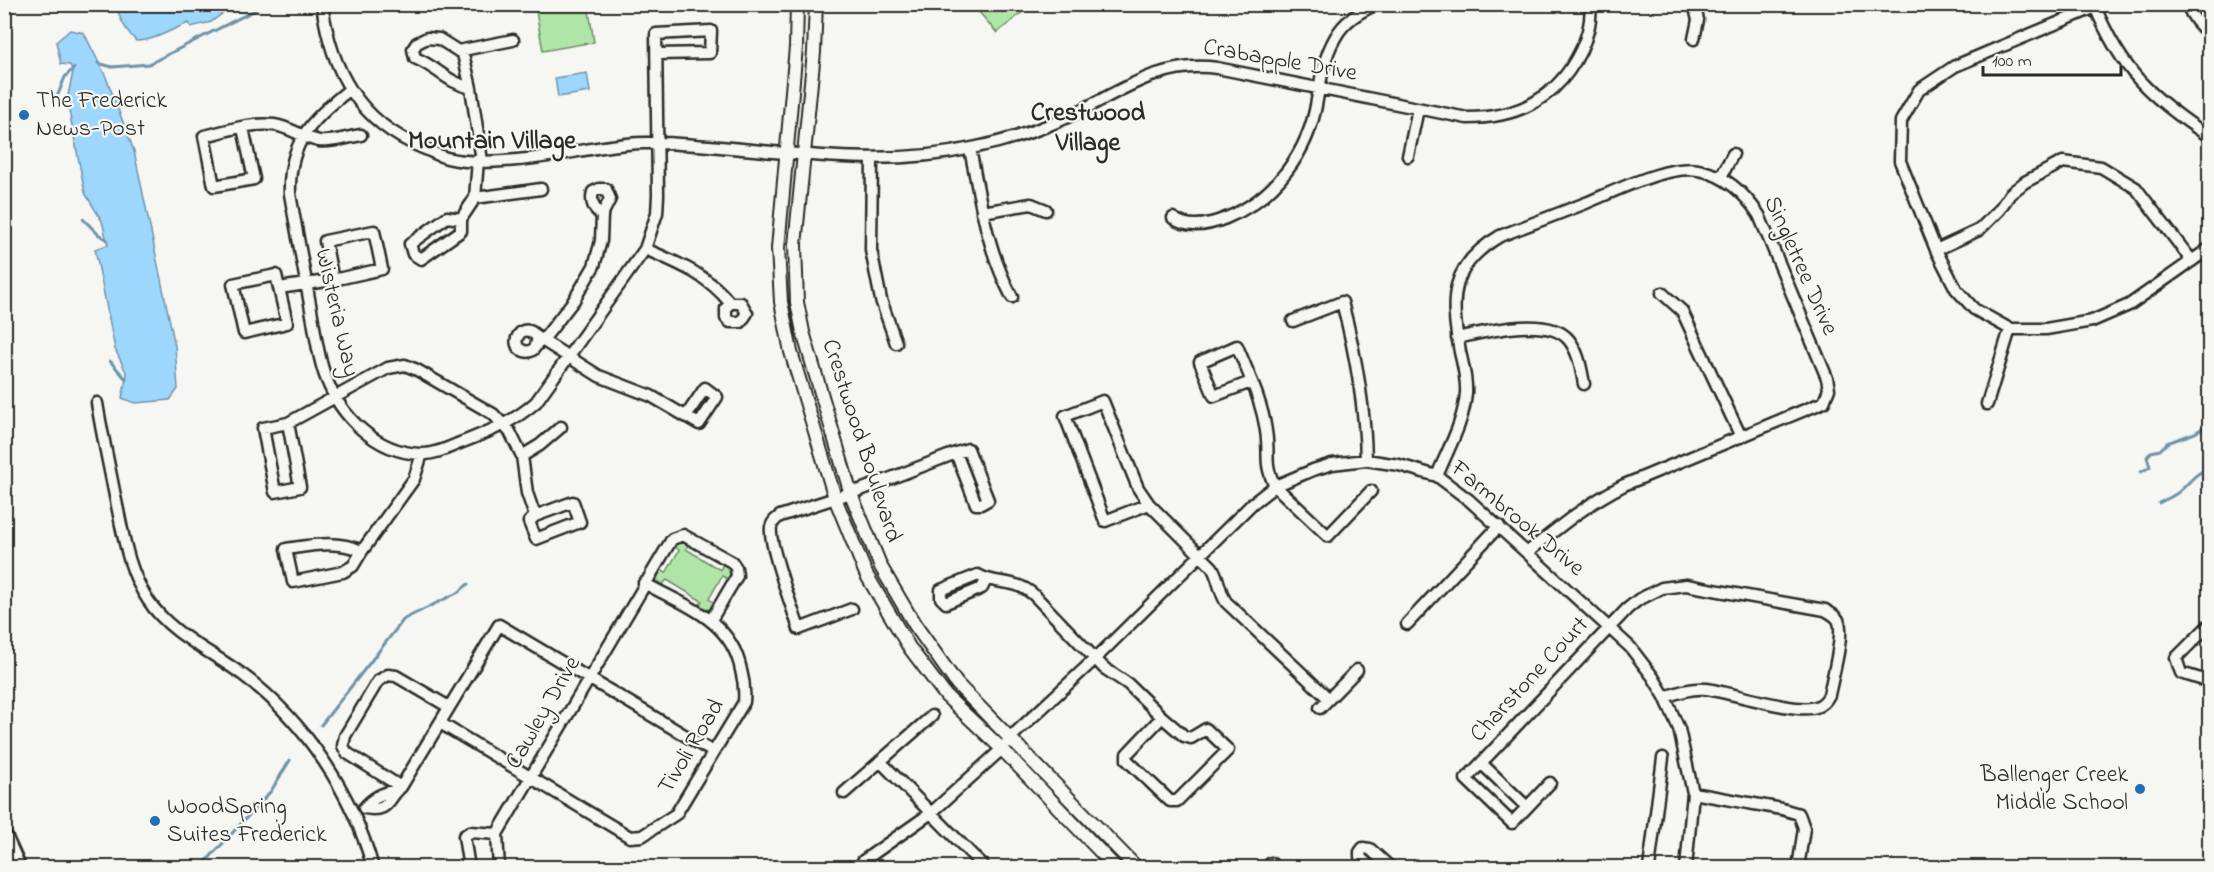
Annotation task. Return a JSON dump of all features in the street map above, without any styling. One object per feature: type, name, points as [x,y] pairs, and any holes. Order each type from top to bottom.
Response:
[{"type":"highway","points":[[4,837],[18,867]]},
{"type":"main road","name":"Crestwood Boulevard","points":[[797,4],[796,47],[778,248],[781,302],[791,352],[835,498],[866,574],[909,647],[946,696],[1002,749],[1116,867]]},
{"type":"main road","name":"Crestwood Boulevard","points":[[816,4],[814,52],[795,245],[797,302],[803,332],[851,494],[881,567],[915,625],[957,684],[1137,867]]},
{"type":"street","name":"Crabapple Drive","points":[[322,4],[327,39],[337,66],[350,90],[378,123],[408,142],[447,158],[480,161],[516,160],[630,143],[730,146],[785,153],[872,159],[970,149],[1014,138],[1047,126],[1157,73],[1186,66],[1217,68],[1467,118],[1491,118],[1522,109],[1540,99],[1565,77],[1586,40],[1590,4]]},
{"type":"street","points":[[1173,218],[1180,224],[1213,223],[1238,213],[1270,190],[1288,171],[1301,151],[1317,101],[1326,56],[1340,30],[1363,10],[1377,4]]},
{"type":"street","points":[[1694,39],[1698,20],[1695,4]]},
{"type":"street","points":[[2187,4],[2192,17],[2201,28],[2210,34]]},
{"type":"street","points":[[2210,137],[2160,103],[2136,79],[2116,50],[2098,6],[1954,66],[1919,90],[1901,121],[1900,161],[1936,250],[1956,289],[1974,309],[2010,329],[2070,326],[2108,315],[2144,296],[2210,248]]},
{"type":"street","points":[[711,31],[710,53],[657,54],[656,34],[711,31]]},
{"type":"street","points":[[461,219],[447,217],[437,224],[410,244],[413,254],[421,260],[461,231],[461,219],[475,198],[480,161],[471,88],[463,54],[439,39],[427,38],[417,43],[413,49],[415,58],[428,63],[437,73],[457,84],[471,88]]},
{"type":"street","points":[[458,51],[513,40]]},
{"type":"street","name":"Wisteria Way","points":[[350,90],[317,117],[303,135],[292,162],[289,181],[322,367],[335,396],[353,423],[366,434],[395,448],[422,454],[454,446],[503,424],[536,402],[645,249],[657,213],[659,143],[657,54]]},
{"type":"street","points":[[1408,156],[1418,109]]},
{"type":"street","points":[[243,128],[254,178],[214,186],[204,136],[243,128],[273,124],[319,141],[361,135]]},
{"type":"street","points":[[970,149],[982,212],[997,269],[1012,297]]},
{"type":"street","points":[[1721,177],[1733,154]]},
{"type":"street","points":[[872,159],[871,250],[873,267],[881,300],[896,343]]},
{"type":"street","points":[[1936,250],[1978,230],[2000,210],[2010,194],[2025,182],[2063,162],[2101,167],[2136,188],[2192,261]]},
{"type":"street","name":"Singletree Drive","points":[[1437,476],[1461,422],[1465,406],[1466,389],[1453,318],[1454,298],[1461,273],[1482,247],[1500,236],[1648,178],[1678,170],[1701,170],[1721,177],[1748,199],[1759,215],[1827,378],[1829,389],[1824,402],[1624,485],[1576,513],[1528,552]]},
{"type":"street","points":[[475,198],[541,189]]},
{"type":"street","points":[[982,212],[1031,204],[1046,210]]},
{"type":"street","points":[[602,215],[602,241],[594,266],[574,300],[540,338],[598,376],[651,396],[686,416]]},
{"type":"street","points":[[279,288],[306,282],[333,279],[382,269],[374,231],[325,241],[333,279]]},
{"type":"street","points":[[645,249],[691,268],[714,285],[730,303]]},
{"type":"street","points":[[276,275],[279,288],[287,323],[244,333],[233,284],[276,275]]},
{"type":"street","points":[[1662,293],[1682,311],[1741,437]]},
{"type":"street","points":[[1293,321],[1342,302],[1360,377],[1364,407],[1366,460]]},
{"type":"street","points":[[1457,338],[1527,326],[1557,332],[1568,338],[1574,347],[1584,384]]},
{"type":"street","points":[[1987,404],[2010,329]]},
{"type":"street","points":[[1251,382],[1214,396],[1200,362],[1237,346],[1261,406],[1266,431],[1266,466],[1275,486],[1328,536],[1371,490]]},
{"type":"street","points":[[288,423],[300,487],[275,492],[263,428],[288,423],[388,368],[405,365],[493,414],[510,432],[522,456],[527,494],[535,516]]},
{"type":"street","points":[[1149,504],[1105,521],[1065,416],[1103,401],[1138,488],[1149,504],[1216,574],[1220,592],[1226,602],[1329,699]]},
{"type":"street","points":[[97,403],[126,550],[138,584],[149,602],[170,625],[245,676],[276,704],[324,762],[344,792],[373,867]]},
{"type":"street","points":[[522,456],[540,446],[561,427]]},
{"type":"street","points":[[852,609],[799,629],[774,547],[771,527],[774,521],[780,516],[851,494],[956,453],[968,449],[988,500],[985,502],[976,504],[956,453]]},
{"type":"street","points":[[362,551],[348,545],[329,543],[286,549],[293,582],[343,572],[353,566],[414,479],[422,454]]},
{"type":"street","name":"Farmbrook Drive","points":[[863,861],[931,813],[1002,749],[1011,737],[1095,659],[1253,503],[1275,486],[1332,464],[1366,460],[1399,465],[1437,476],[1499,526],[1630,647],[1665,697],[1679,729],[1692,793],[1686,867]]},
{"type":"street","points":[[573,502],[580,522],[536,539],[529,522],[535,516],[573,502]]},
{"type":"street","points":[[1407,624],[1499,526]]},
{"type":"street","name":"Cawley Drive","points":[[497,834],[672,539],[683,535],[732,562],[736,568],[737,576],[711,620]]},
{"type":"street","points":[[986,580],[1014,583],[1030,592],[1111,674],[1128,684],[1184,736],[1191,738],[1206,729],[1228,750],[1177,801],[1170,801],[1127,760],[1127,754],[1162,717]]},
{"type":"street","name":"Tivoli Road","points":[[530,778],[630,837],[636,837],[676,814],[744,702],[745,692],[734,645],[726,634],[711,620],[644,584]]},
{"type":"street","name":"Charstone Court","points":[[1550,783],[1512,823],[1466,779],[1627,609],[1645,596],[1662,588],[1686,585],[1825,610],[1837,618],[1840,623],[1839,643],[1829,695],[1816,707],[1778,704],[1706,689],[1687,690],[1665,697]]},
{"type":"street","points":[[2210,624],[2176,658],[2181,673],[2210,682]]},
{"type":"street","points":[[353,813],[364,808],[382,794],[398,789],[499,625],[713,752]]},
{"type":"street","points":[[1320,708],[1357,670]]},
{"type":"street","points":[[398,789],[347,753],[343,747],[345,736],[378,681],[388,675],[396,676],[449,707]]},
{"type":"street","points":[[844,793],[932,716]]},
{"type":"street","points":[[440,723],[530,778]]},
{"type":"street","points":[[1648,867],[1663,758]]},
{"type":"street","points":[[880,761],[985,867]]},
{"type":"street","name":"Charstone Court","points":[[1481,763],[1527,807]]},
{"type":"street","points":[[1692,793],[1799,814],[1804,828],[1798,867]]},
{"type":"street","points":[[469,867],[464,836],[470,832],[497,834],[498,867]]},
{"type":"street","points":[[1371,867],[1360,856],[1361,849],[1366,847],[1391,867]]},
{"type":"street","points":[[1267,867],[1271,863],[1276,867]]},
{"type":"green space","points":[[535,5],[588,5],[594,42],[543,51]]},
{"type":"green space","points":[[973,5],[1031,5],[997,33]]},
{"type":"green space","points":[[680,541],[689,543],[686,549],[720,570],[723,564],[729,569],[730,577],[728,579],[722,576],[709,599],[715,603],[711,609],[705,610],[699,606],[702,601],[667,580],[662,585],[657,580],[659,569],[666,573],[679,550],[673,546]]},
{"type":"water","points":[[117,4],[234,5],[211,22],[191,27],[189,23],[156,37],[136,41],[119,15]]},
{"type":"water","points":[[70,30],[84,33],[106,77],[134,151],[175,346],[178,389],[170,400],[135,403],[122,398],[127,374],[115,349],[95,249],[108,245],[102,221],[85,193],[67,100],[73,72],[70,65],[61,64],[56,42]]},
{"type":"water","points":[[587,73],[590,92],[558,97],[555,78]]},
{"type":"waterway","points":[[98,63],[112,67],[149,64],[267,4]]},
{"type":"waterway","points":[[57,97],[65,77],[74,68]]},
{"type":"waterway","points":[[83,219],[107,240]]},
{"type":"waterway","points":[[110,361],[126,379]]},
{"type":"waterway","points":[[2141,472],[2150,467],[2147,457],[2151,452],[2160,450],[2167,443],[2195,433],[2210,423]]},
{"type":"waterway","points":[[2159,503],[2179,492],[2197,474],[2210,469]]},
{"type":"waterway","points":[[321,725],[404,619],[459,592],[468,584]]},
{"type":"waterway","points":[[200,868],[271,791],[290,760]]},
{"type":"place","name":"The Frederick News-Post","points":[[24,115]]},
{"type":"place","name":"Ballenger Creek Middle School","points":[[2140,789]]},
{"type":"place","name":"WoodSpring Suites Frederick","points":[[155,821]]},
{"type":"district","name":"Crestwood Village","points":[[1088,129]]},
{"type":"district","name":"Mountain Village","points":[[492,142]]}]
